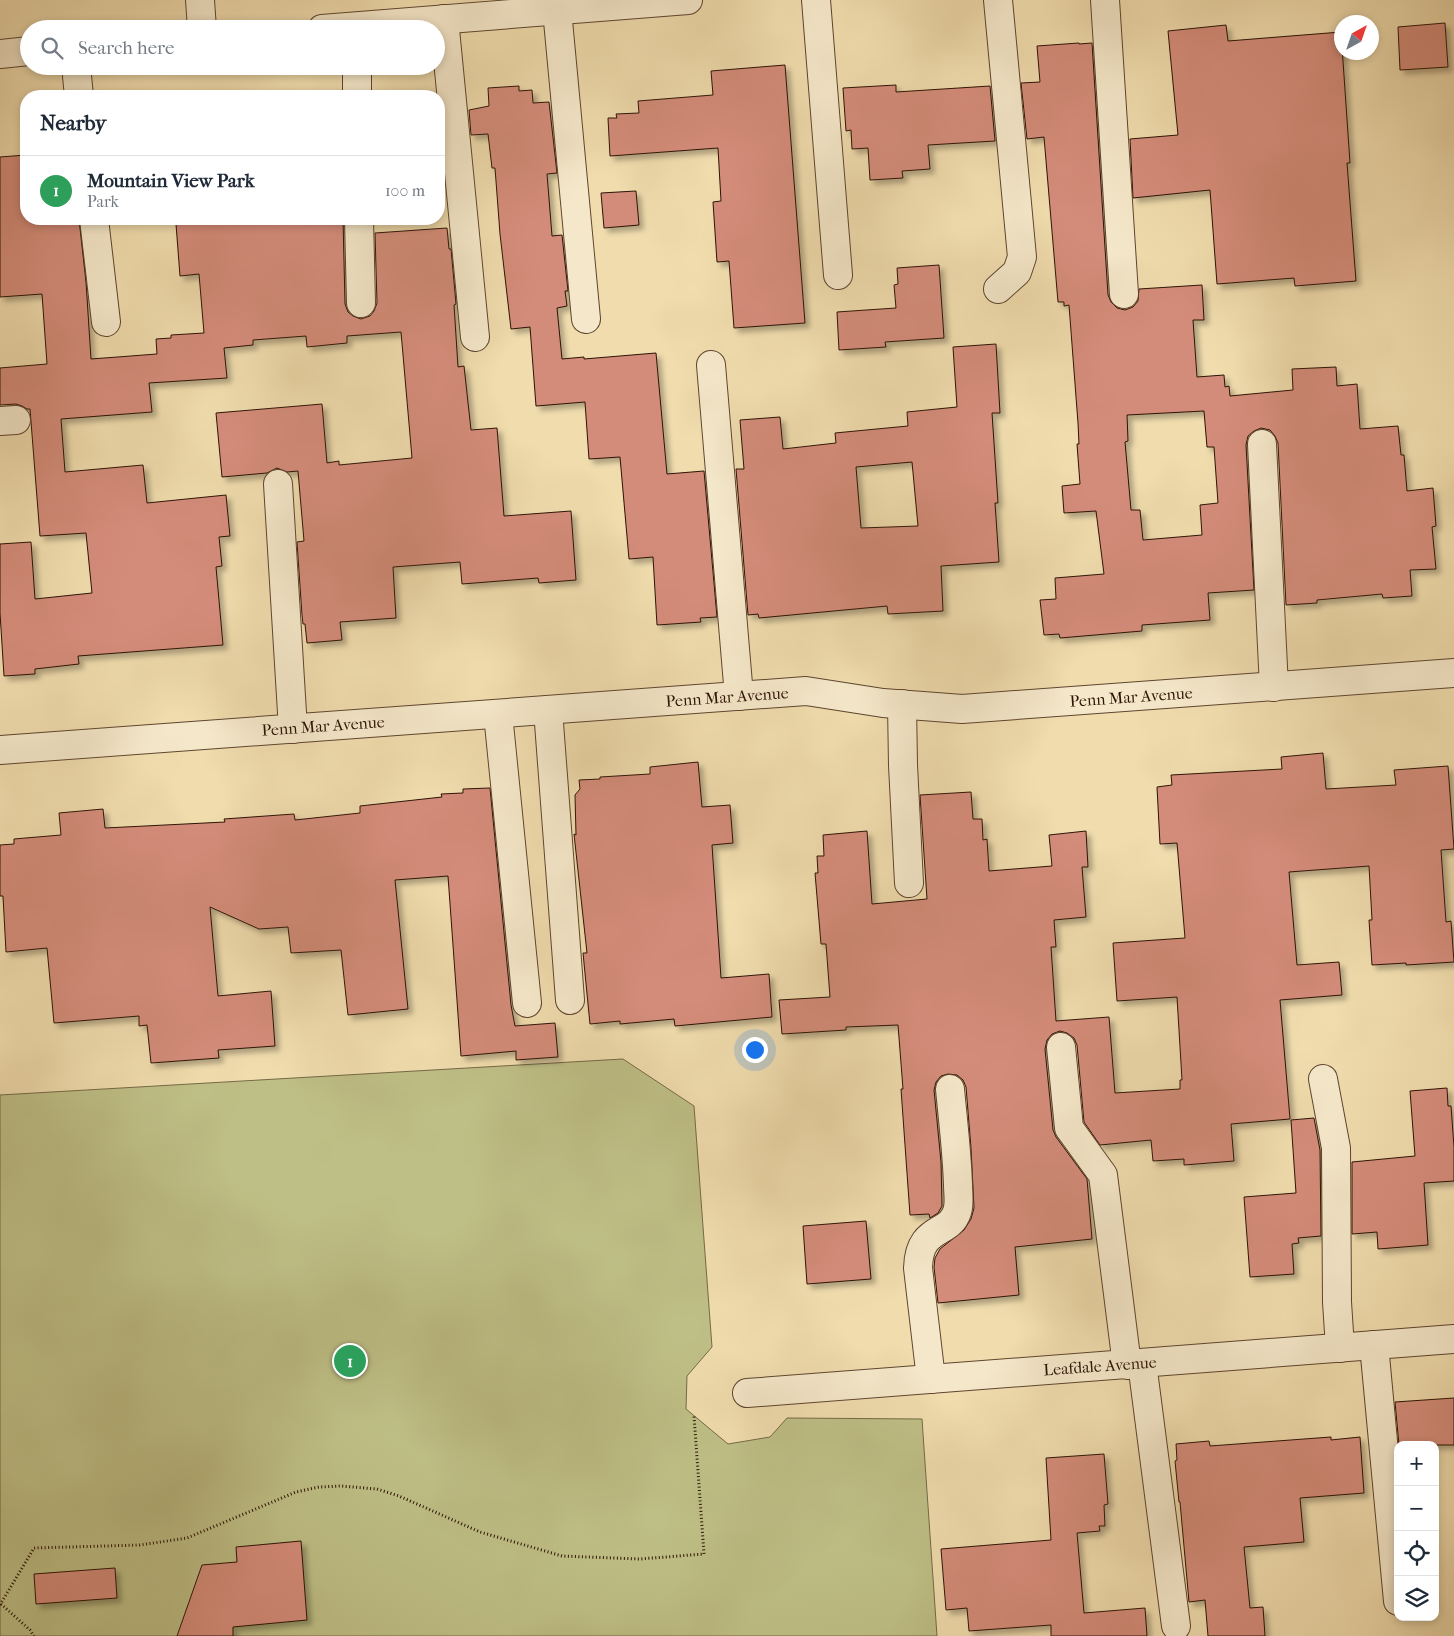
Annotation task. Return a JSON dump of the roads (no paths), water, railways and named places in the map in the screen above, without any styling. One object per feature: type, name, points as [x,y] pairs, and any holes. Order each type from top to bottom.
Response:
[{"type":"street","points":[[200,0],[201,20]]},
{"type":"street","points":[[392,20],[427,13],[558,10],[606,3],[688,0]]},
{"type":"street","points":[[816,0],[838,275]]},
{"type":"street","points":[[998,0],[1022,257],[1017,272],[998,289]]},
{"type":"street","points":[[1106,0],[1124,294]]},
{"type":"street","points":[[558,10],[586,319]]},
{"type":"street","points":[[0,54],[20,52]]},
{"type":"street","points":[[77,75],[78,90]]},
{"type":"street","points":[[357,75],[357,90]]},
{"type":"street","points":[[436,75],[438,90]]},
{"type":"street","points":[[445,135],[475,338]]},
{"type":"street","points":[[95,225],[106,322]]},
{"type":"street","points":[[359,225],[361,303]]},
{"type":"street","points":[[711,365],[739,696]]},
{"type":"street","points":[[1262,444],[1274,686]]},
{"type":"street","points":[[278,484],[293,728]]},
{"type":"street","name":"Penn Mar Avenue","points":[[0,750],[806,691],[902,704],[962,709],[1454,674]]},
{"type":"street","points":[[902,704],[909,882]]},
{"type":"street","points":[[548,710],[570,1000]]},
{"type":"street","points":[[498,714],[527,1004]]},
{"type":"street","points":[[1061,1047],[1069,1128],[1103,1175],[1176,1626]]},
{"type":"street","points":[[1323,1079],[1336,1148],[1337,1302],[1340,1348]]},
{"type":"street","points":[[931,1379],[918,1258],[926,1240],[953,1220],[958,1212],[957,1169],[950,1090]]},
{"type":"street","name":"Leafdale Avenue","points":[[747,1393],[1454,1339]]},
{"type":"street","points":[[1374,1345],[1396,1576]]},
{"type":"place","name":"Mountain View Park","points":[[350,1361]]}]
